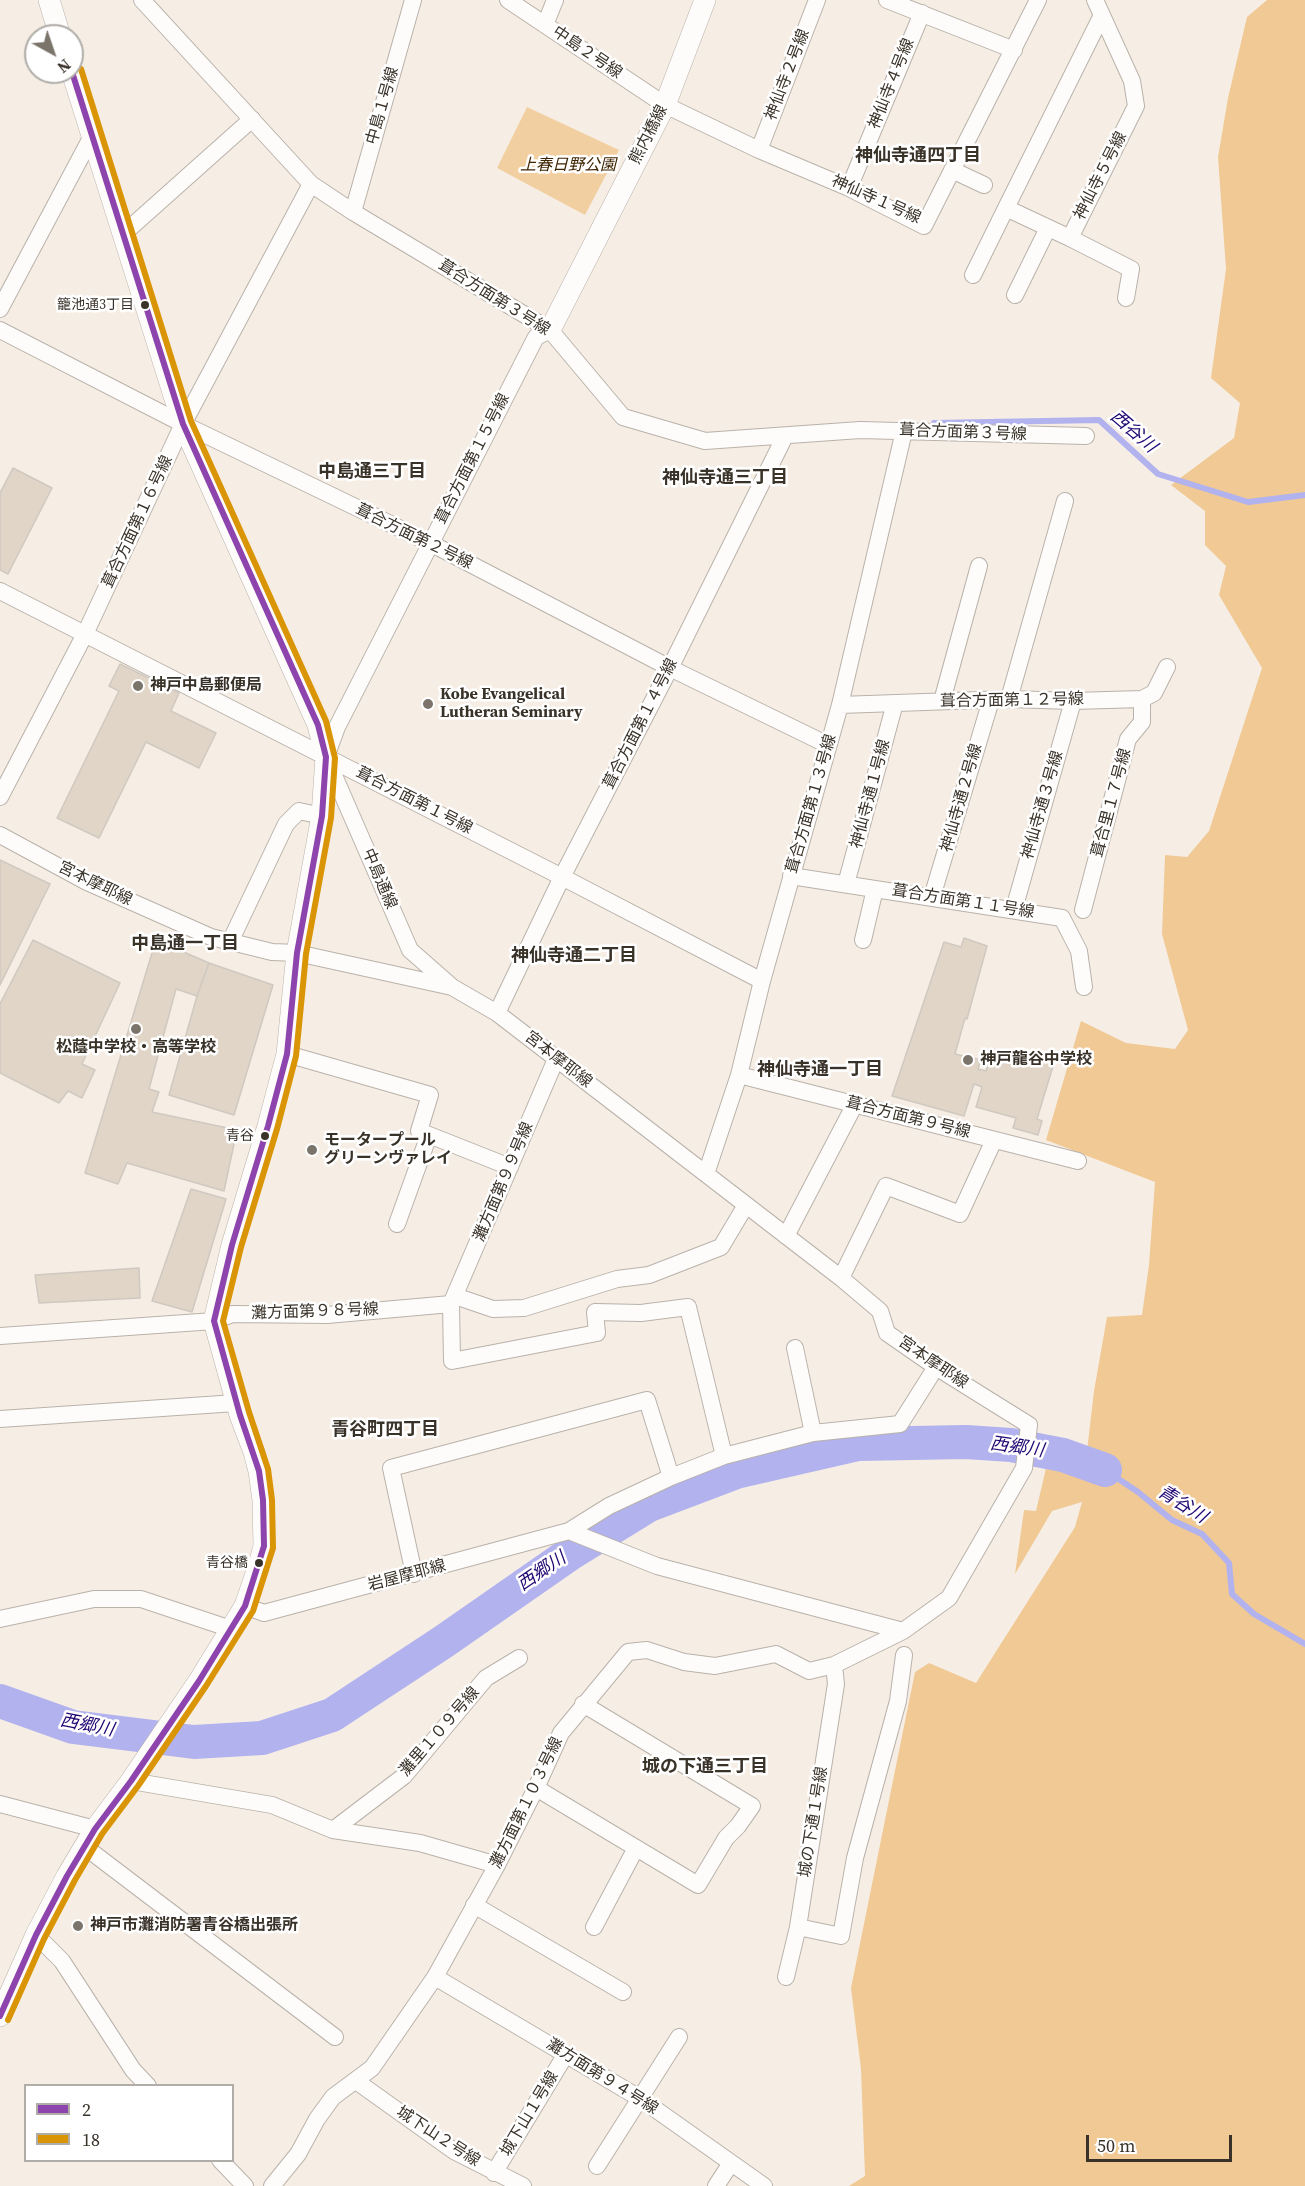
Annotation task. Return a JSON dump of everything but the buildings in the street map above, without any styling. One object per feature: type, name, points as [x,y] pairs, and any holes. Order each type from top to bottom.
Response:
[{"type":"street","points":[[49,0],[56,24]]},
{"type":"street","name":"葺合方面第３号線","points":[[142,0],[311,184],[353,212],[550,330],[623,417],[705,441],[860,430],[1086,436]]},
{"type":"street","name":"中島１号線","points":[[353,212],[413,0]]},
{"type":"street","name":"中島２号線","points":[[508,0],[665,105]]},
{"type":"street","points":[[545,25],[555,0]]},
{"type":"street","name":"熊内橋線","points":[[550,330],[665,105],[705,0]]},
{"type":"street","name":"神仙寺２号線","points":[[759,150],[817,0]]},
{"type":"street","points":[[888,0],[1014,50]]},
{"type":"street","name":"神仙寺１号線","points":[[665,105],[759,150],[849,188],[924,226],[1038,0]]},
{"type":"street","name":"神仙寺５号線","points":[[1098,8],[1132,81],[1136,106],[1070,238],[1005,208],[1098,8]]},
{"type":"street","name":"神仙寺４号線","points":[[849,188],[922,13]]},
{"type":"street","points":[[0,2016],[4,1994],[96,1829],[199,1681],[245,1606],[264,1546],[263,1500],[254,1452],[236,1403],[214,1321],[232,1245],[287,1054],[297,953],[322,816],[326,757],[318,725],[183,424],[76,84]]},
{"type":"street","points":[[122,235],[252,119]]},
{"type":"street","points":[[0,309],[92,136]]},
{"type":"street","points":[[952,170],[984,185]]},
{"type":"street","name":"葺合方面第１６号線","points":[[0,797],[86,634],[183,424],[311,184]]},
{"type":"street","points":[[973,275],[1005,208]]},
{"type":"street","points":[[1015,295],[1048,228]]},
{"type":"street","points":[[1070,238],[1131,269],[1126,298]]},
{"type":"street","name":"葺合方面第２号線","points":[[0,330],[183,424],[430,543],[670,668],[828,746]]},
{"type":"street","name":"葺合方面第１５号線","points":[[326,757],[337,727],[536,337],[550,330]]},
{"type":"street","name":"葺合方面第１３号線","points":[[706,1174],[739,1075],[762,981],[840,705],[904,430]]},
{"type":"street","name":"葺合方面第１４号線","points":[[497,1013],[562,877],[670,668],[785,435]]},
{"type":"street","points":[[1009,699],[1065,501]]},
{"type":"street","points":[[942,701],[979,566]]},
{"type":"street","name":"葺合方面第１号線","points":[[0,591],[762,981]]},
{"type":"street","points":[[1142,699],[1154,693],[1167,667]]},
{"type":"street","name":"葺合方面第１２号線","points":[[840,705],[1009,699],[1073,701],[1142,699]]},
{"type":"street","name":"葺合里１７号線","points":[[1083,910],[1128,739],[1143,722],[1142,699]]},
{"type":"street","name":"神仙寺通２号線","points":[[933,897],[991,700]]},
{"type":"street","name":"神仙寺通３号線","points":[[1014,909],[1073,701]]},
{"type":"street","name":"神仙寺通１号線","points":[[846,884],[895,703]]},
{"type":"street","name":"中島通線","points":[[326,757],[410,950],[452,987]]},
{"type":"street","points":[[230,942],[286,824],[299,812],[322,816]]},
{"type":"street","name":"宮本摩耶線","points":[[0,835],[87,882],[211,937],[272,952],[297,953],[452,987],[497,1013],[841,1278],[880,1311],[887,1333],[936,1367],[1029,1425],[1024,1468]]},
{"type":"street","name":"葺合方面第１１号線","points":[[791,876],[1062,918],[1079,951],[1084,987]]},
{"type":"street","points":[[863,940],[875,889]]},
{"type":"street","points":[[287,1054],[430,1095],[419,1131],[510,1167]]},
{"type":"street","name":"灘方面第９９号線","points":[[453,1300],[556,1059]]},
{"type":"street","name":"葺合方面第９号線","points":[[739,1075],[1078,1161]]},
{"type":"street","points":[[786,1236],[855,1104]]},
{"type":"street","points":[[397,1224],[429,1135]]},
{"type":"street","points":[[841,1278],[886,1186],[960,1214],[994,1140]]},
{"type":"street","name":"灘方面第９８号線","points":[[0,1336],[214,1321],[232,1314],[327,1315],[453,1300],[493,1309],[524,1308],[617,1279],[649,1275],[721,1247],[746,1205]]},
{"type":"street","points":[[453,1300],[452,1361],[597,1333],[595,1312],[641,1313],[688,1307],[724,1456]]},
{"type":"street","points":[[795,1348],[813,1433]]},
{"type":"street","name":"岩屋摩耶線","points":[[245,1606],[264,1613],[572,1533],[609,1506],[671,1477],[724,1456],[813,1433],[900,1424],[936,1367]]},
{"type":"street","points":[[414,1574],[391,1468],[646,1400],[671,1477]]},
{"type":"street","points":[[0,1419],[236,1403]]},
{"type":"street","name":"灘方面第１０３号線","points":[[272,2186],[298,2154],[317,2119],[333,2097],[372,2068],[435,1977],[536,1788],[561,1733],[628,1652],[647,1650],[684,1662],[715,1666],[776,1654],[809,1671],[834,1665],[903,1631],[949,1598],[1024,1468]]},
{"type":"street","points":[[572,1533],[657,1566],[903,1631]]},
{"type":"street","points":[[0,1619],[94,1599],[141,1599],[231,1629]]},
{"type":"street","points":[[798,1926],[842,1936],[855,1858],[898,1701],[904,1655]]},
{"type":"street","name":"灘里１０９号線","points":[[333,1830],[404,1776],[486,1678],[519,1658]]},
{"type":"street","name":"城の下通１号線","points":[[786,1977],[798,1926],[836,1683],[834,1665]]},
{"type":"street","points":[[536,1788],[698,1885],[726,1838],[752,1806],[583,1704]]},
{"type":"street","points":[[131,1781],[272,1805],[333,1830],[420,1843],[496,1865]]},
{"type":"street","points":[[0,1804],[96,1829]]},
{"type":"street","points":[[594,1927],[636,1848]]},
{"type":"street","points":[[93,1853],[335,2037]]},
{"type":"street","points":[[474,1905],[623,1992]]},
{"type":"street","points":[[36,1935],[62,1961],[132,2070],[147,2084]]},
{"type":"street","name":"灘方面第９４号線","points":[[435,1977],[641,2099],[764,2186]]},
{"type":"street","points":[[597,2166],[679,2037]]},
{"type":"street","name":"城下山１号線","points":[[494,2173],[566,2054]]},
{"type":"street","name":"城下山２号線","points":[[356,2081],[454,2151],[523,2186]]},
{"type":"street","points":[[222,2162],[245,2186]]},
{"type":"street","points":[[716,2186],[732,2163]]},
{"type":"green space","name":"上春日野公園","points":[[527,107],[619,150],[585,215],[497,168]]},
{"type":"shaded area","points":[[1267,0],[1305,0],[1305,2186],[849,2186],[865,2176],[861,2069],[851,1988],[915,1672],[929,1663],[976,1683],[1075,1527],[1082,1502],[1052,1511],[1015,1574],[1024,1510],[1036,1511],[1047,1464],[1087,1451],[1094,1391],[1107,1317],[1142,1315],[1149,1265],[1155,1182],[1046,1140],[1081,1021],[1126,1043],[1175,1049],[1188,1030],[1162,934],[1165,855],[1187,857],[1209,831],[1262,668],[1219,595],[1226,566],[1205,545],[1205,511],[1171,485],[1234,438],[1240,403],[1211,378],[1226,269],[1218,157],[1228,98],[1247,17]]},
{"type":"waterway","name":"西谷川","points":[[934,423],[1099,420],[1158,474],[1248,502],[1305,495]]},
{"type":"waterway","name":"西郷川","points":[[0,1701],[73,1727],[194,1742],[262,1738],[332,1715],[443,1642],[571,1553],[649,1505],[736,1472],[858,1444],[966,1442],[1011,1445],[1063,1455],[1105,1470]]},
{"type":"waterway","name":"青谷川","points":[[1105,1470],[1138,1492],[1172,1520],[1202,1534],[1229,1563],[1232,1594],[1254,1614],[1305,1644]]},
{"type":"transit line","name":"18","points":[[8,2020],[44,1939],[102,1834],[138,1786],[206,1686],[253,1611],[273,1548],[272,1500],[268,1469],[223,1321],[241,1247],[277,1129],[296,1056],[306,954],[331,818],[335,758],[326,721],[191,421],[84,79]]},
{"type":"transit line","name":"2","points":[[0,2016],[36,1935],[95,1829],[131,1781],[199,1681],[245,1606],[264,1546],[263,1500],[259,1471],[240,1415],[214,1321],[232,1245],[287,1054],[297,953],[322,816],[326,757],[318,725],[183,424],[76,84]]},
{"type":"place","name":"籠池通3丁目","points":[[145,305]]},
{"type":"place","name":"神戸中島郵便局","points":[[138,686]]},
{"type":"place","name":"Kobe Evangelical Lutheran Seminary","points":[[428,704]]},
{"type":"place","name":"松蔭中学校・高等学校","points":[[136,1029]]},
{"type":"place","name":"神戸龍谷中学校","points":[[968,1060]]},
{"type":"place","name":"青谷","points":[[265,1136]]},
{"type":"place","name":"モータープール グリーンヴァレイ","points":[[312,1150]]},
{"type":"place","name":"青谷橋","points":[[259,1563]]},
{"type":"place","name":"神戸市灘消防署青谷橋出張所","points":[[78,1926]]},
{"type":"district","name":"神仙寺通四丁目","points":[[918,156]]},
{"type":"district","name":"中島通三丁目","points":[[372,472]]},
{"type":"district","name":"神仙寺通三丁目","points":[[725,478]]},
{"type":"district","name":"中島通一丁目","points":[[185,944]]},
{"type":"district","name":"神仙寺通二丁目","points":[[574,956]]},
{"type":"district","name":"神仙寺通一丁目","points":[[820,1070]]},
{"type":"district","name":"青谷町四丁目","points":[[385,1430]]},
{"type":"district","name":"城の下通三丁目","points":[[705,1767]]}]
